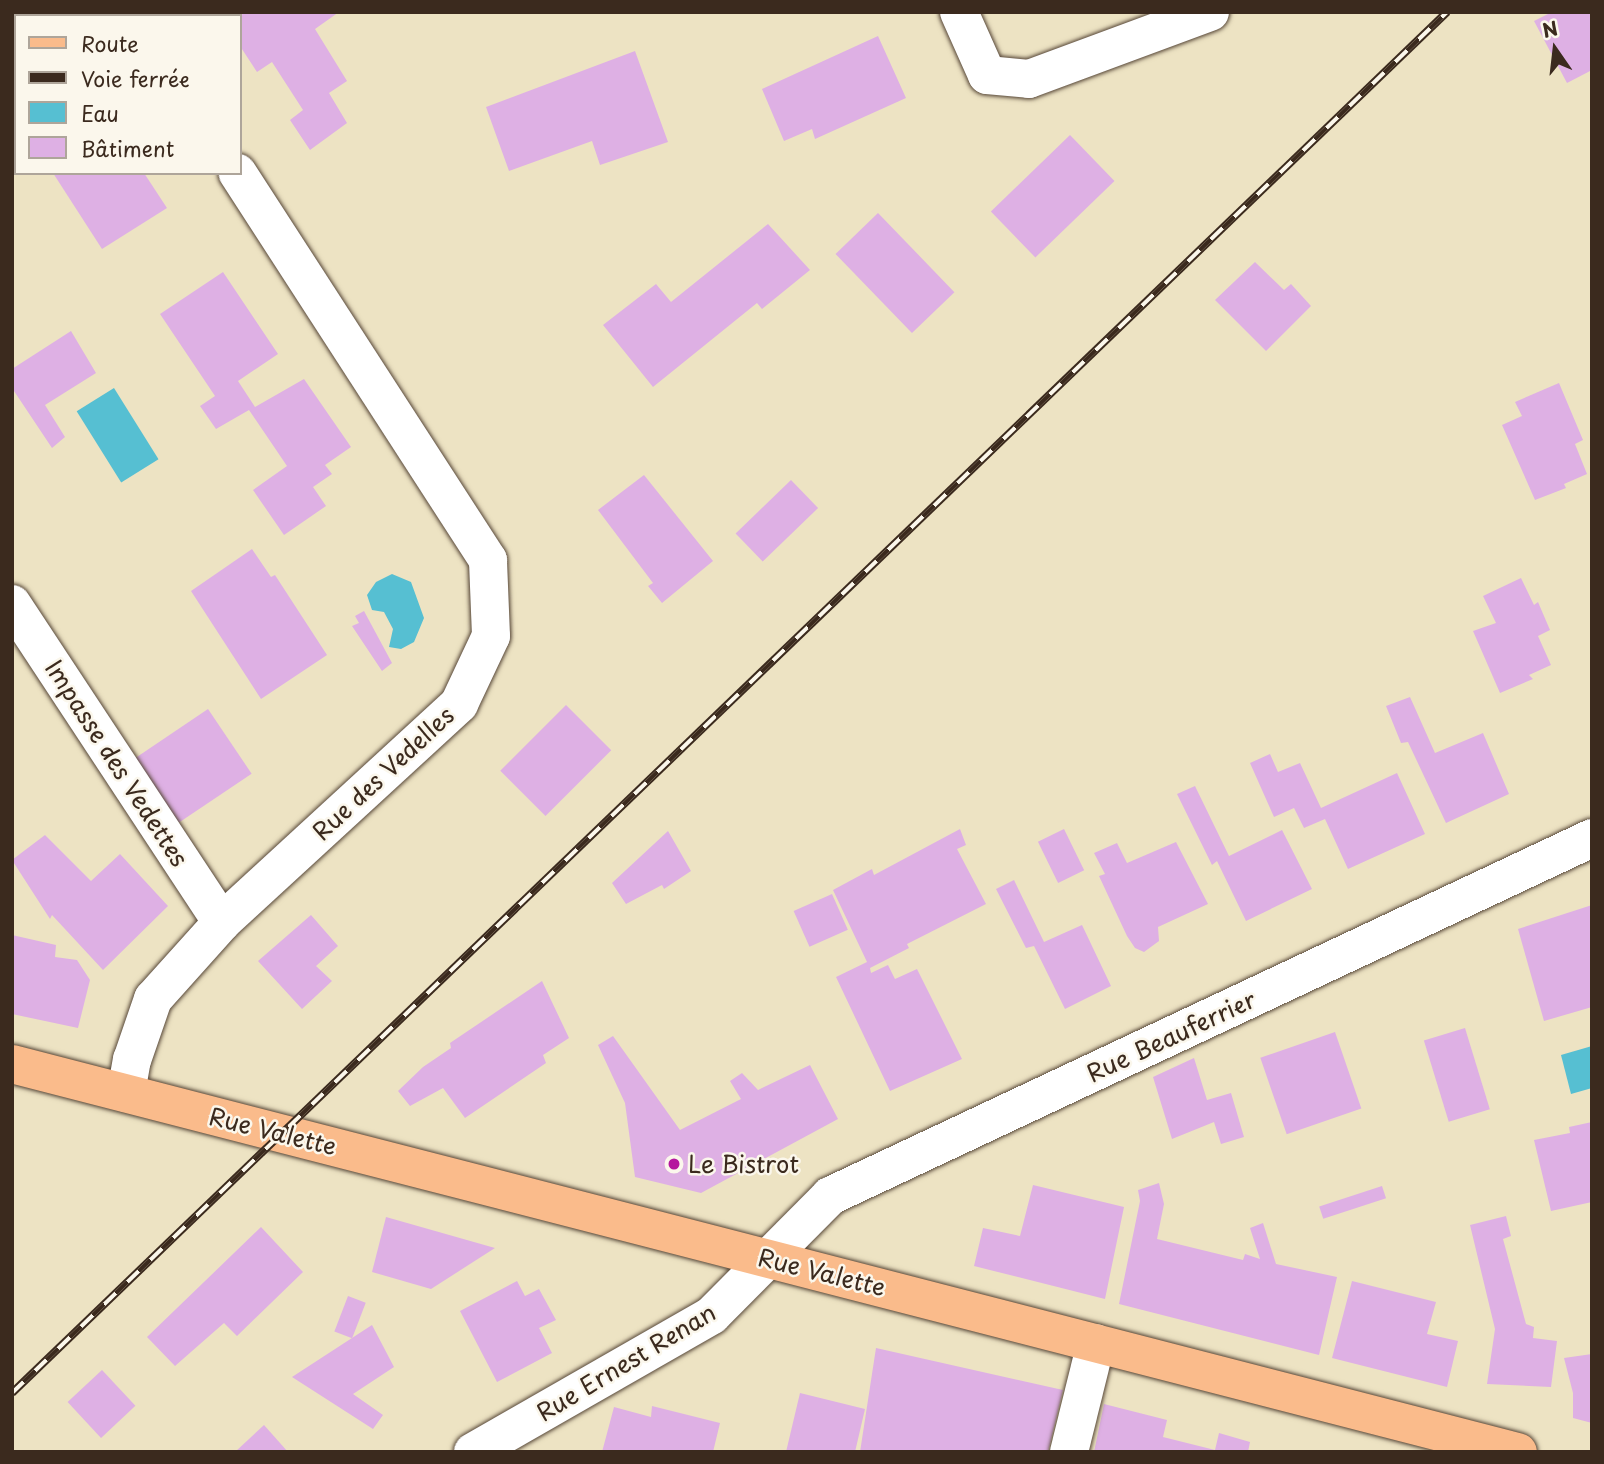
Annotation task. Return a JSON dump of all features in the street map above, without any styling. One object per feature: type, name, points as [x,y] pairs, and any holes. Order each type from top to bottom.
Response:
[{"type":"main road","name":"Rue Valette","points":[[12,1064],[1518,1452]]},
{"type":"street","points":[[960,12],[987,75],[1028,79],[1210,12]]},
{"type":"street","name":"Rue des Vedelles","points":[[126,1093],[132,1060],[153,999],[222,922],[459,704],[491,636],[488,560],[239,175]]},
{"type":"street","name":"Impasse des Vedettes","points":[[12,604],[222,922]]},
{"type":"street","name":"Rue Beauferrier","points":[[767,1258],[830,1196],[1592,838]]},
{"type":"street","name":"Rue Ernest Renan","points":[[474,1452],[712,1315],[767,1258]]},
{"type":"street","points":[[1069,1452],[1096,1343]]},
{"type":"water","points":[[114,388],[159,459],[121,483],[77,411]]},
{"type":"water","points":[[392,574],[411,582],[424,618],[414,642],[401,649],[389,647],[393,629],[384,612],[372,610],[367,595],[376,582]]},
{"type":"water","points":[[1592,1046],[1592,1088],[1571,1094],[1561,1055]]},
{"type":"building","points":[[245,12],[339,12],[315,29],[347,81],[329,93],[347,123],[310,150],[290,120],[303,110],[272,62],[257,72],[242,49],[242,14]]},
{"type":"building","points":[[1552,12],[1592,12],[1592,70],[1567,83],[1534,21]]},
{"type":"building","points":[[878,36],[906,98],[815,139],[812,129],[784,141],[762,89]]},
{"type":"building","points":[[635,51],[668,142],[600,165],[592,141],[509,171],[486,107]]},
{"type":"building","points":[[1070,135],[1114,181],[1035,257],[991,211]]},
{"type":"building","points":[[54,175],[145,175],[167,208],[102,249]]},
{"type":"building","points":[[878,213],[954,292],[912,333],[836,254]]},
{"type":"building","points":[[768,224],[810,270],[762,309],[757,303],[653,387],[603,325],[656,284],[671,302]]},
{"type":"building","points":[[1255,262],[1284,290],[1291,284],[1311,306],[1266,351],[1215,300]]},
{"type":"building","points":[[223,272],[278,354],[238,381],[255,407],[304,379],[351,447],[325,465],[332,474],[313,487],[326,506],[284,535],[253,490],[287,466],[249,410],[216,429],[200,406],[215,396],[160,314]]},
{"type":"building","points":[[71,331],[96,373],[45,405],[65,437],[52,448],[12,388],[12,369]]},
{"type":"building","points":[[1559,383],[1583,440],[1575,444],[1587,474],[1564,484],[1566,488],[1535,500],[1502,425],[1522,416],[1515,402]]},
{"type":"building","points":[[644,475],[713,561],[662,603],[648,586],[653,583],[598,510]]},
{"type":"building","points":[[791,480],[818,508],[763,562],[736,533]]},
{"type":"building","points":[[252,549],[271,577],[275,575],[327,655],[261,699],[191,591]]},
{"type":"building","points":[[1521,578],[1534,605],[1538,602],[1550,630],[1538,636],[1551,665],[1529,675],[1533,679],[1500,693],[1473,631],[1496,623],[1483,596]]},
{"type":"building","points":[[364,611],[392,663],[382,671],[352,626],[359,623],[355,616]]},
{"type":"building","points":[[1410,697],[1435,753],[1483,733],[1509,794],[1446,823],[1408,742],[1401,743],[1386,706]]},
{"type":"building","points":[[566,705],[611,750],[545,816],[500,771]]},
{"type":"building","points":[[208,709],[252,774],[179,823],[135,758]]},
{"type":"building","points":[[1270,754],[1278,772],[1300,763],[1321,808],[1397,773],[1425,834],[1348,869],[1325,819],[1304,828],[1294,808],[1274,817],[1250,763]]},
{"type":"building","points":[[1195,786],[1229,856],[1282,830],[1312,889],[1246,921],[1217,861],[1212,865],[1177,794]]},
{"type":"building","points":[[960,829],[966,845],[957,849],[986,904],[907,944],[909,948],[870,968],[871,973],[888,965],[895,979],[917,969],[962,1059],[890,1091],[836,977],[867,962],[833,890],[872,869],[874,875]]},
{"type":"building","points":[[1064,829],[1084,870],[1058,883],[1038,842]]},
{"type":"building","points":[[668,831],[691,871],[664,889],[662,885],[626,904],[612,883]]},
{"type":"building","points":[[45,835],[91,881],[120,854],[168,906],[103,970],[52,915],[50,919],[12,860]]},
{"type":"building","points":[[1176,842],[1208,904],[1158,927],[1159,941],[1144,952],[1135,948],[1127,936],[1099,876],[1105,874],[1094,853],[1117,843],[1127,863]]},
{"type":"building","points":[[1014,880],[1044,942],[1082,925],[1111,986],[1065,1009],[1034,946],[1026,948],[996,889]]},
{"type":"building","points":[[832,894],[848,930],[809,947],[794,911]]},
{"type":"building","points":[[1592,905],[1592,1007],[1544,1021],[1518,929]]},
{"type":"building","points":[[311,915],[338,946],[316,966],[332,981],[302,1009],[258,961]]},
{"type":"building","points":[[12,935],[56,945],[55,957],[77,960],[90,980],[78,1028],[12,1014]]},
{"type":"building","points":[[542,981],[569,1038],[543,1055],[546,1063],[465,1118],[443,1088],[410,1106],[398,1091],[423,1067],[451,1048],[450,1043]]},
{"type":"building","points":[[1465,1028],[1490,1109],[1449,1122],[1424,1041]]},
{"type":"building","points":[[1335,1032],[1361,1109],[1287,1134],[1260,1058]]},
{"type":"building","points":[[613,1036],[680,1130],[741,1099],[730,1081],[742,1073],[758,1090],[810,1065],[838,1119],[701,1193],[635,1177],[625,1103],[598,1045]]},
{"type":"building","points":[[1194,1058],[1207,1100],[1231,1093],[1244,1137],[1221,1144],[1214,1122],[1172,1139],[1153,1077]]},
{"type":"building","points":[[1592,1122],[1592,1202],[1551,1211],[1534,1140],[1570,1133],[1569,1127]]},
{"type":"building","points":[[1159,1183],[1164,1204],[1157,1239],[1243,1260],[1245,1254],[1260,1259],[1250,1228],[1263,1223],[1276,1264],[1337,1277],[1319,1355],[1119,1304],[1140,1201],[1138,1190]]},
{"type":"building","points":[[1033,1185],[1124,1207],[1105,1299],[974,1266],[983,1228],[1020,1236]]},
{"type":"building","points":[[1382,1186],[1386,1198],[1323,1219],[1319,1206]]},
{"type":"building","points":[[1506,1216],[1511,1236],[1503,1239],[1526,1324],[1534,1327],[1533,1338],[1557,1341],[1551,1387],[1487,1384],[1495,1329],[1470,1225]]},
{"type":"building","points":[[386,1217],[495,1248],[431,1289],[372,1272]]},
{"type":"building","points":[[261,1227],[303,1272],[237,1336],[224,1323],[175,1366],[147,1337]]},
{"type":"building","points":[[517,1281],[525,1296],[539,1289],[556,1320],[539,1328],[552,1353],[497,1382],[460,1311]]},
{"type":"building","points":[[1352,1281],[1436,1302],[1427,1334],[1458,1341],[1447,1387],[1332,1358]]},
{"type":"building","points":[[348,1296],[366,1303],[352,1338],[334,1331]]},
{"type":"building","points":[[372,1325],[394,1367],[353,1394],[383,1415],[373,1429],[292,1377]]},
{"type":"building","points":[[876,1348],[1063,1390],[1048,1452],[860,1452]]},
{"type":"building","points":[[1592,1354],[1592,1423],[1573,1418],[1573,1393],[1564,1358]]},
{"type":"building","points":[[102,1370],[135,1406],[101,1438],[68,1402]]},
{"type":"building","points":[[800,1393],[865,1409],[855,1452],[786,1452]]},
{"type":"building","points":[[1104,1404],[1167,1420],[1163,1437],[1215,1450],[1219,1433],[1250,1442],[1248,1452],[1094,1452]]},
{"type":"building","points":[[652,1406],[720,1423],[713,1452],[602,1452],[614,1407],[651,1417]]},
{"type":"building","points":[[264,1425],[288,1452],[235,1452]]},
{"type":"railway","points":[[12,1393],[1447,12]]},
{"type":"place","name":"Le Bistrot","points":[[674,1164]]}]
